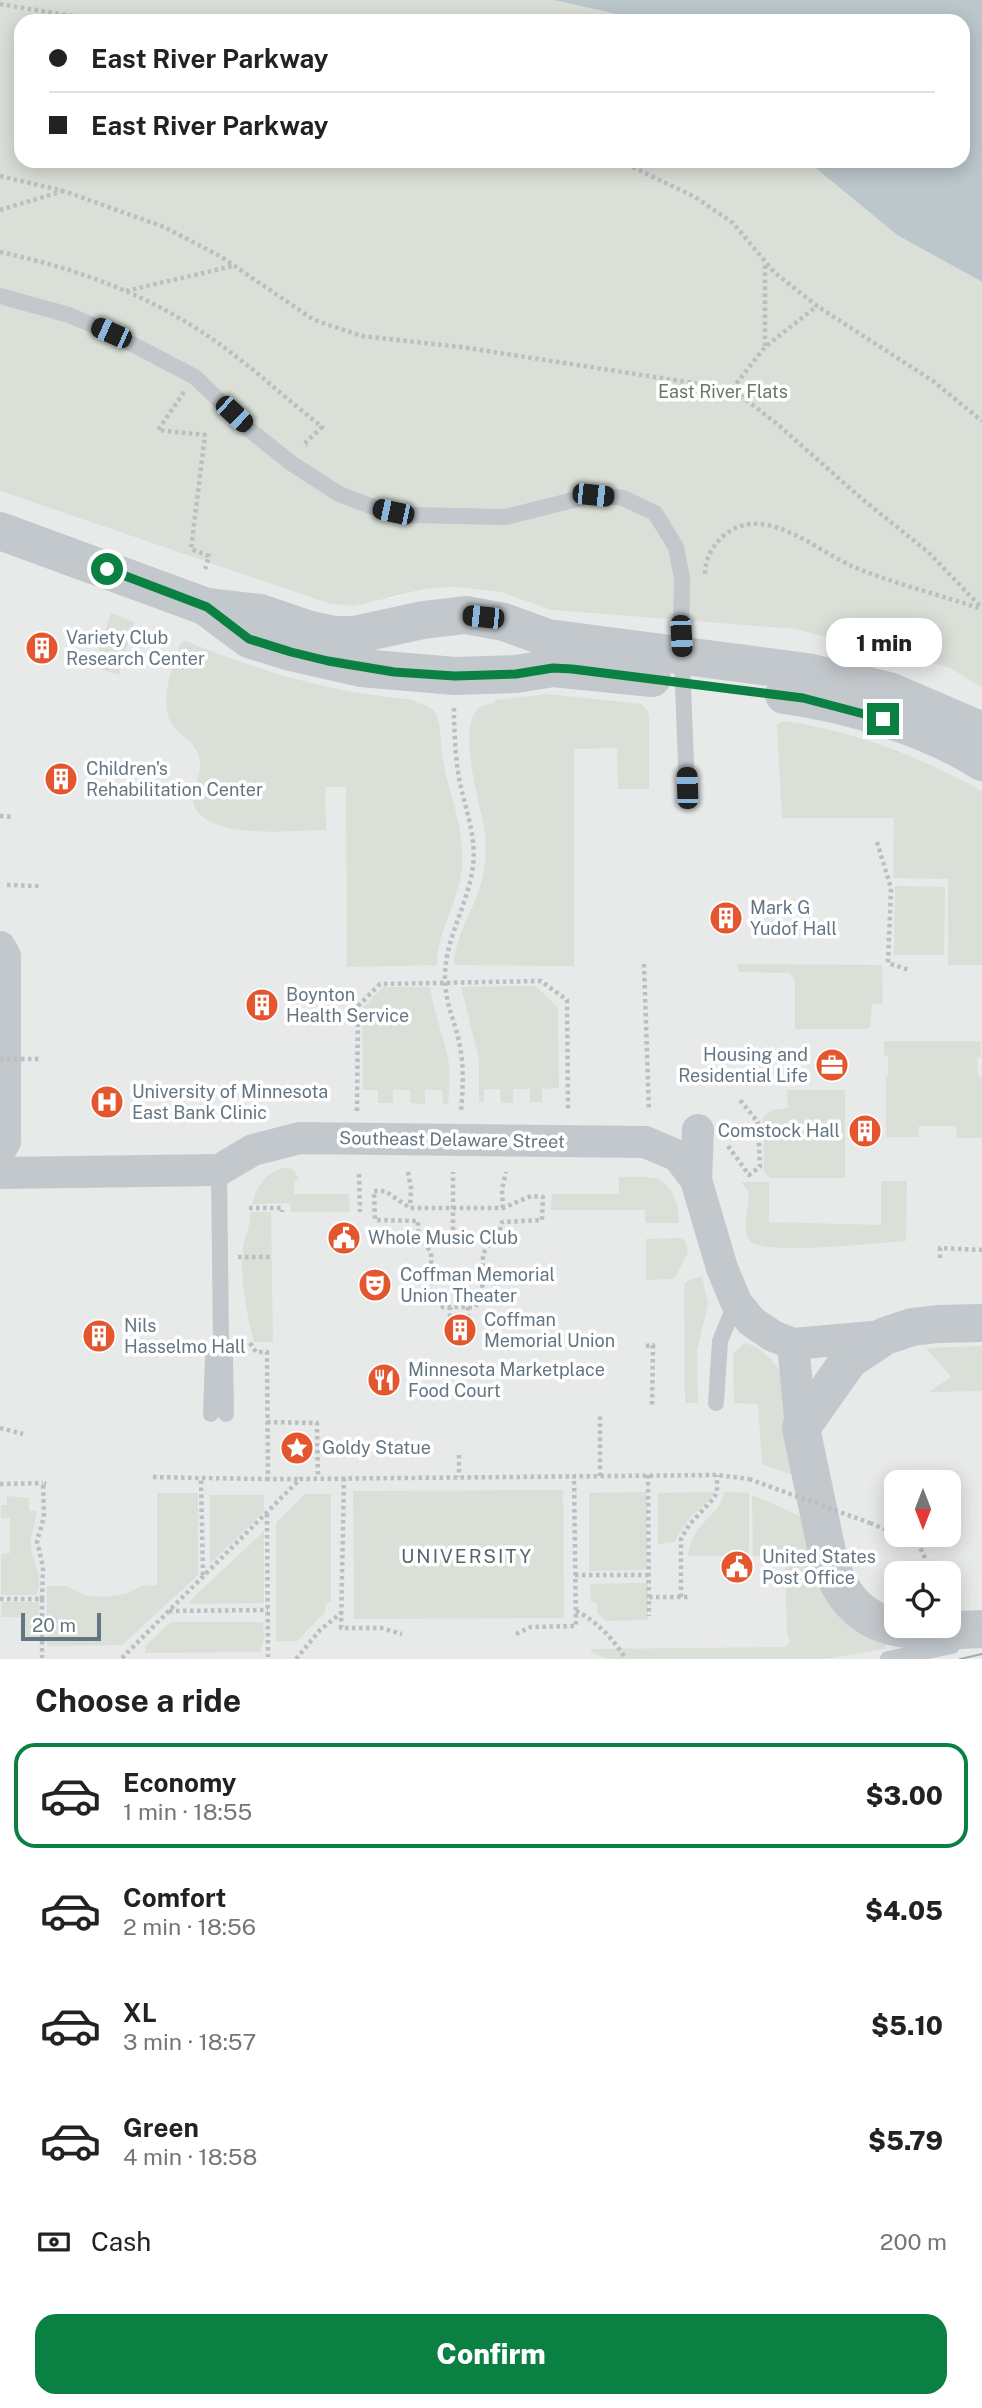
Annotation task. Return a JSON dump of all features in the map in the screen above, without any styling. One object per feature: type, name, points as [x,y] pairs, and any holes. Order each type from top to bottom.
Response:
[{"type":"street","points":[[0,531],[207,607],[260,613],[334,635],[354,635],[423,620],[467,615],[504,622],[548,638],[845,707],[922,733],[982,762]]},
{"type":"street","points":[[207,607],[249,639],[361,668],[455,676],[516,674],[553,668],[807,672],[889,691],[982,731]]},
{"type":"street","points":[[0,947],[5,956],[5,1142],[0,1150]]},
{"type":"street","points":[[696,1180],[698,1130]]},
{"type":"street","name":"Southeast Delaware Street","points":[[0,1173],[219,1170],[253,1150],[300,1138],[645,1142],[678,1156],[696,1180],[722,1268],[736,1302],[751,1321],[773,1336],[793,1344]]},
{"type":"street","points":[[982,1323],[938,1324],[912,1327],[885,1336],[793,1344],[801,1428],[835,1580],[847,1598],[864,1615],[903,1631],[982,1629]]},
{"type":"street","points":[[801,1428],[849,1360],[885,1336]]},
{"type":"lane","points":[[0,296],[69,315],[111,333],[195,377],[251,431],[291,463],[340,495],[376,508],[410,515],[506,517],[593,495],[623,498],[655,513],[676,547],[682,578],[682,668],[687,788]]},
{"type":"lane","points":[[219,1170],[221,1343],[225,1355],[219,1414]]},
{"type":"lane","points":[[716,1402],[720,1341],[736,1302]]},
{"type":"lane","points":[[888,1659],[982,1640]]},
{"type":"path","points":[[0,4],[60,14]]},
{"type":"path","points":[[635,168],[695,197],[733,223],[765,265],[817,306],[933,381],[982,421]]},
{"type":"path","points":[[0,176],[64,191],[164,227],[233,265],[314,320],[362,336],[461,347],[732,389],[928,552],[982,608]]},
{"type":"path","points":[[0,210],[64,191]]},
{"type":"path","points":[[0,252],[55,265],[126,290],[186,322],[322,427],[304,444],[313,451]]},
{"type":"path","points":[[126,290],[233,265]]},
{"type":"path","points":[[765,265],[765,347]]},
{"type":"path","points":[[732,389],[765,347],[817,306]]},
{"type":"path","points":[[193,565],[205,569],[209,556],[191,549],[205,435],[158,430],[195,377]]},
{"type":"path","points":[[705,578],[705,566],[713,547],[724,535],[738,525],[760,525],[786,530],[853,566],[982,608]]},
{"type":"path","points":[[453,706],[458,774],[472,834],[473,864],[468,894],[447,950],[446,1001],[460,1045],[462,1062],[459,1140]]},
{"type":"path","points":[[0,816],[13,817]]},
{"type":"path","points":[[877,842],[891,888],[888,963],[909,970]]},
{"type":"path","points":[[7,885],[39,886]]},
{"type":"path","points":[[644,964],[649,1111]]},
{"type":"path","points":[[357,1113],[358,1006],[380,984],[541,981],[567,1000],[568,1111]]},
{"type":"path","points":[[0,1059],[39,1059]]},
{"type":"path","points":[[728,1146],[749,1175],[760,1167],[758,1122],[740,1100]]},
{"type":"path","points":[[408,1172],[411,1188],[410,1208]]},
{"type":"path","points":[[453,1172],[453,1230]]},
{"type":"path","points":[[503,1208],[502,1189],[506,1172]]},
{"type":"path","points":[[359,1174],[360,1212]]},
{"type":"path","points":[[374,1191],[385,1191],[410,1208],[503,1208],[531,1196],[543,1197],[541,1221],[502,1222],[499,1233],[483,1254],[482,1297],[475,1307],[443,1307],[432,1297],[431,1253],[418,1233],[418,1221],[375,1220],[374,1191]]},
{"type":"path","points":[[248,1208],[282,1208],[282,1212]]},
{"type":"path","points":[[940,1258],[940,1248],[982,1250]]},
{"type":"path","points":[[246,1257],[272,1257]]},
{"type":"path","points":[[450,1307],[450,1317]]},
{"type":"path","points":[[468,1307],[468,1317]]},
{"type":"path","points":[[646,1346],[653,1345],[652,1408]]},
{"type":"path","points":[[256,1352],[267,1352],[268,1479]]},
{"type":"path","points":[[600,1414],[600,1476]]},
{"type":"path","points":[[267,1422],[317,1423],[318,1478]]},
{"type":"path","points":[[0,1428],[23,1434]]},
{"type":"path","points":[[458,1455],[458,1477]]},
{"type":"path","points":[[648,1475],[649,1616]]},
{"type":"path","points":[[681,1597],[681,1539],[688,1525],[714,1498],[717,1492],[717,1475]]},
{"type":"path","points":[[153,1477],[300,1479],[717,1475],[749,1479],[884,1529]]},
{"type":"path","points":[[516,1634],[531,1626],[576,1626],[575,1476]]},
{"type":"path","points":[[201,1478],[203,1575]]},
{"type":"path","points":[[344,1478],[341,1628],[381,1628],[402,1634]]},
{"type":"path","points":[[122,1658],[300,1479]]},
{"type":"path","points":[[0,1484],[45,1483],[44,1517],[37,1541],[43,1567],[42,1658]]},
{"type":"path","points":[[267,1513],[268,1657]]},
{"type":"path","points":[[920,1547],[926,1560]]},
{"type":"path","points":[[575,1575],[649,1575]]},
{"type":"path","points":[[649,1597],[688,1597]]},
{"type":"path","points":[[0,1599],[42,1599]]},
{"type":"path","points":[[169,1611],[268,1611]]},
{"type":"path","points":[[576,1611],[586,1616],[613,1640],[626,1659]]},
{"type":"path","points":[[296,1659],[320,1630],[341,1613]]},
{"type":"shaded area","points":[[553,0],[982,0],[982,282],[897,235],[816,168],[970,168],[970,14],[616,14]]},
{"type":"shaded area","points":[[0,491],[327,603],[391,598],[425,589],[453,587],[500,592],[551,610],[794,629],[950,668],[982,688],[982,1659],[0,1659]]},
{"type":"green space","name":"East River Flats","points":[[0,0],[553,0],[617,14],[14,14],[14,168],[816,168],[897,235],[982,282],[982,688],[950,668],[794,629],[551,610],[500,592],[453,587],[425,589],[354,606],[327,603],[0,491]]},
{"type":"green space","points":[[111,613],[134,622],[119,675],[100,669],[101,655],[98,653]]},
{"type":"green space","points":[[186,641],[298,680],[354,692],[415,700],[416,703],[431,708],[440,727],[443,760],[459,825],[462,852],[460,879],[441,940],[437,965],[347,967],[346,787],[325,787],[326,830],[250,831],[213,823],[200,814],[193,801],[200,771],[199,758],[193,746],[171,723],[166,705],[174,662],[180,644]]},
{"type":"green space","points":[[548,694],[641,704],[649,716],[649,789],[618,789],[617,748],[574,749],[574,966],[454,965],[459,939],[481,883],[485,859],[485,834],[470,750],[469,732],[472,718],[479,708],[494,703],[495,700]]},
{"type":"green space","points":[[783,721],[862,738],[933,766],[982,791],[982,965],[948,965],[948,879],[893,878],[894,818],[782,818],[777,725]]},
{"type":"green space","points":[[895,886],[945,887],[944,955],[894,955]]},
{"type":"green space","points":[[737,964],[882,965],[883,1004],[872,1004],[870,1027],[866,1029],[795,1029],[795,981],[790,973],[740,972]]},
{"type":"green space","points":[[536,986],[558,1008],[559,1088],[542,1089],[542,1102],[530,1102],[530,1089],[513,1089],[513,1103],[501,1103],[500,1089],[484,1089],[484,1102],[479,1102],[479,1060],[461,987]]},
{"type":"green space","points":[[383,987],[430,987],[449,1064],[448,1104],[443,1104],[442,1090],[425,1090],[425,1104],[411,1103],[410,1090],[393,1090],[393,1103],[378,1103],[378,1090],[363,1090],[362,1009]]},
{"type":"green space","points":[[884,1041],[981,1041],[981,1057],[977,1058],[978,1076],[982,1077],[982,1138],[957,1138],[956,1126],[919,1126],[918,1137],[886,1137],[888,1056],[884,1056]]},
{"type":"green space","points":[[787,1090],[845,1090],[845,1178],[769,1178],[764,1171],[763,1117],[773,1110],[788,1108]]},
{"type":"green space","points":[[288,1167],[294,1170],[299,1179],[294,1181],[294,1194],[349,1194],[350,1212],[291,1212],[290,1203],[252,1204],[264,1179],[275,1171]]},
{"type":"green space","points":[[619,1177],[649,1177],[660,1180],[674,1196],[679,1223],[645,1223],[645,1210],[551,1210],[552,1194],[619,1194]]},
{"type":"green space","points":[[881,1181],[907,1181],[906,1241],[797,1248],[757,1245],[749,1240],[746,1223],[749,1192],[741,1182],[769,1182],[769,1222],[881,1225]]},
{"type":"green space","points":[[251,1212],[271,1212],[273,1342],[254,1342],[246,1307],[242,1261]]},
{"type":"green space","points":[[646,1239],[685,1240],[688,1253],[674,1279],[646,1280]]},
{"type":"green space","points":[[702,1276],[708,1304],[697,1351],[698,1403],[685,1403],[684,1284]]},
{"type":"green space","points":[[745,1343],[766,1354],[781,1373],[796,1476],[762,1464],[758,1404],[734,1403],[733,1354]]},
{"type":"green space","points":[[982,1346],[982,1391],[929,1392],[951,1377],[926,1348]]},
{"type":"green space","points":[[563,1490],[564,1618],[354,1619],[353,1491]]},
{"type":"green space","points":[[647,1492],[647,1570],[589,1571],[589,1493]]},
{"type":"green space","points":[[714,1492],[711,1499],[690,1517],[674,1542],[658,1544],[658,1493]]},
{"type":"green space","points":[[724,1492],[749,1493],[749,1556],[688,1556],[694,1536],[718,1507]]},
{"type":"green space","points":[[157,1493],[198,1493],[198,1575],[122,1645],[47,1646],[47,1586],[67,1586],[84,1595],[104,1597],[126,1594],[141,1586],[157,1585]]},
{"type":"green space","points":[[305,1494],[331,1494],[331,1602],[326,1603],[325,1612],[297,1641],[276,1641],[276,1523]]},
{"type":"green space","points":[[210,1495],[264,1495],[264,1511],[210,1564]]},
{"type":"green space","points":[[752,1495],[807,1519],[885,1642],[885,1649],[824,1659],[608,1659],[591,1652],[591,1649],[786,1647],[790,1641],[787,1633],[785,1556],[753,1556]]},
{"type":"green space","points":[[7,1496],[29,1498],[29,1511],[37,1511],[31,1540],[39,1576],[36,1595],[1,1595],[1,1554],[10,1553],[10,1518],[1,1518],[1,1505],[7,1505]]},
{"type":"green space","points":[[264,1531],[264,1603],[189,1604],[193,1598]]},
{"type":"green space","points":[[648,1583],[648,1620],[606,1621],[597,1613],[597,1603],[591,1602],[590,1584]]},
{"type":"green space","points":[[2,1602],[39,1602],[39,1639],[22,1639],[22,1617],[1,1617]]},
{"type":"green space","points":[[171,1622],[263,1622],[264,1640],[260,1652],[145,1653],[145,1646]]},
{"type":"tram line","points":[[960,1659],[982,1654]]},
{"type":"place","name":"Variety Club Research Center","points":[[42,648]]},
{"type":"place","name":"Children's Rehabilitation Center","points":[[61,779]]},
{"type":"place","name":"Mark G Yudof Hall","points":[[726,918]]},
{"type":"place","name":"Boynton Health Service","points":[[262,1005]]},
{"type":"place","name":"Housing and Residential Life","points":[[832,1065]]},
{"type":"place","name":"University of Minnesota East Bank Clinic","points":[[107,1102]]},
{"type":"place","name":"Comstock Hall","points":[[865,1131]]},
{"type":"place","name":"Whole Music Club","points":[[344,1238]]},
{"type":"place","name":"Coffman Memorial Union Theater","points":[[375,1285]]},
{"type":"place","name":"Coffman Memorial Union","points":[[460,1330]]},
{"type":"place","name":"Nils Hasselmo Hall","points":[[99,1336]]},
{"type":"place","name":"Minnesota Marketplace Food Court","points":[[384,1380]]},
{"type":"place","name":"Goldy Statue","points":[[297,1448]]},
{"type":"place","name":"United States Post Office","points":[[737,1567]]},
{"type":"district","name":"UNIVERSITY","points":[[467,1556]]},
{"type":"route","points":[[107,569],[207,607],[249,639],[361,668],[455,676],[516,674],[553,668],[572,669],[803,698],[883,719]]}]
